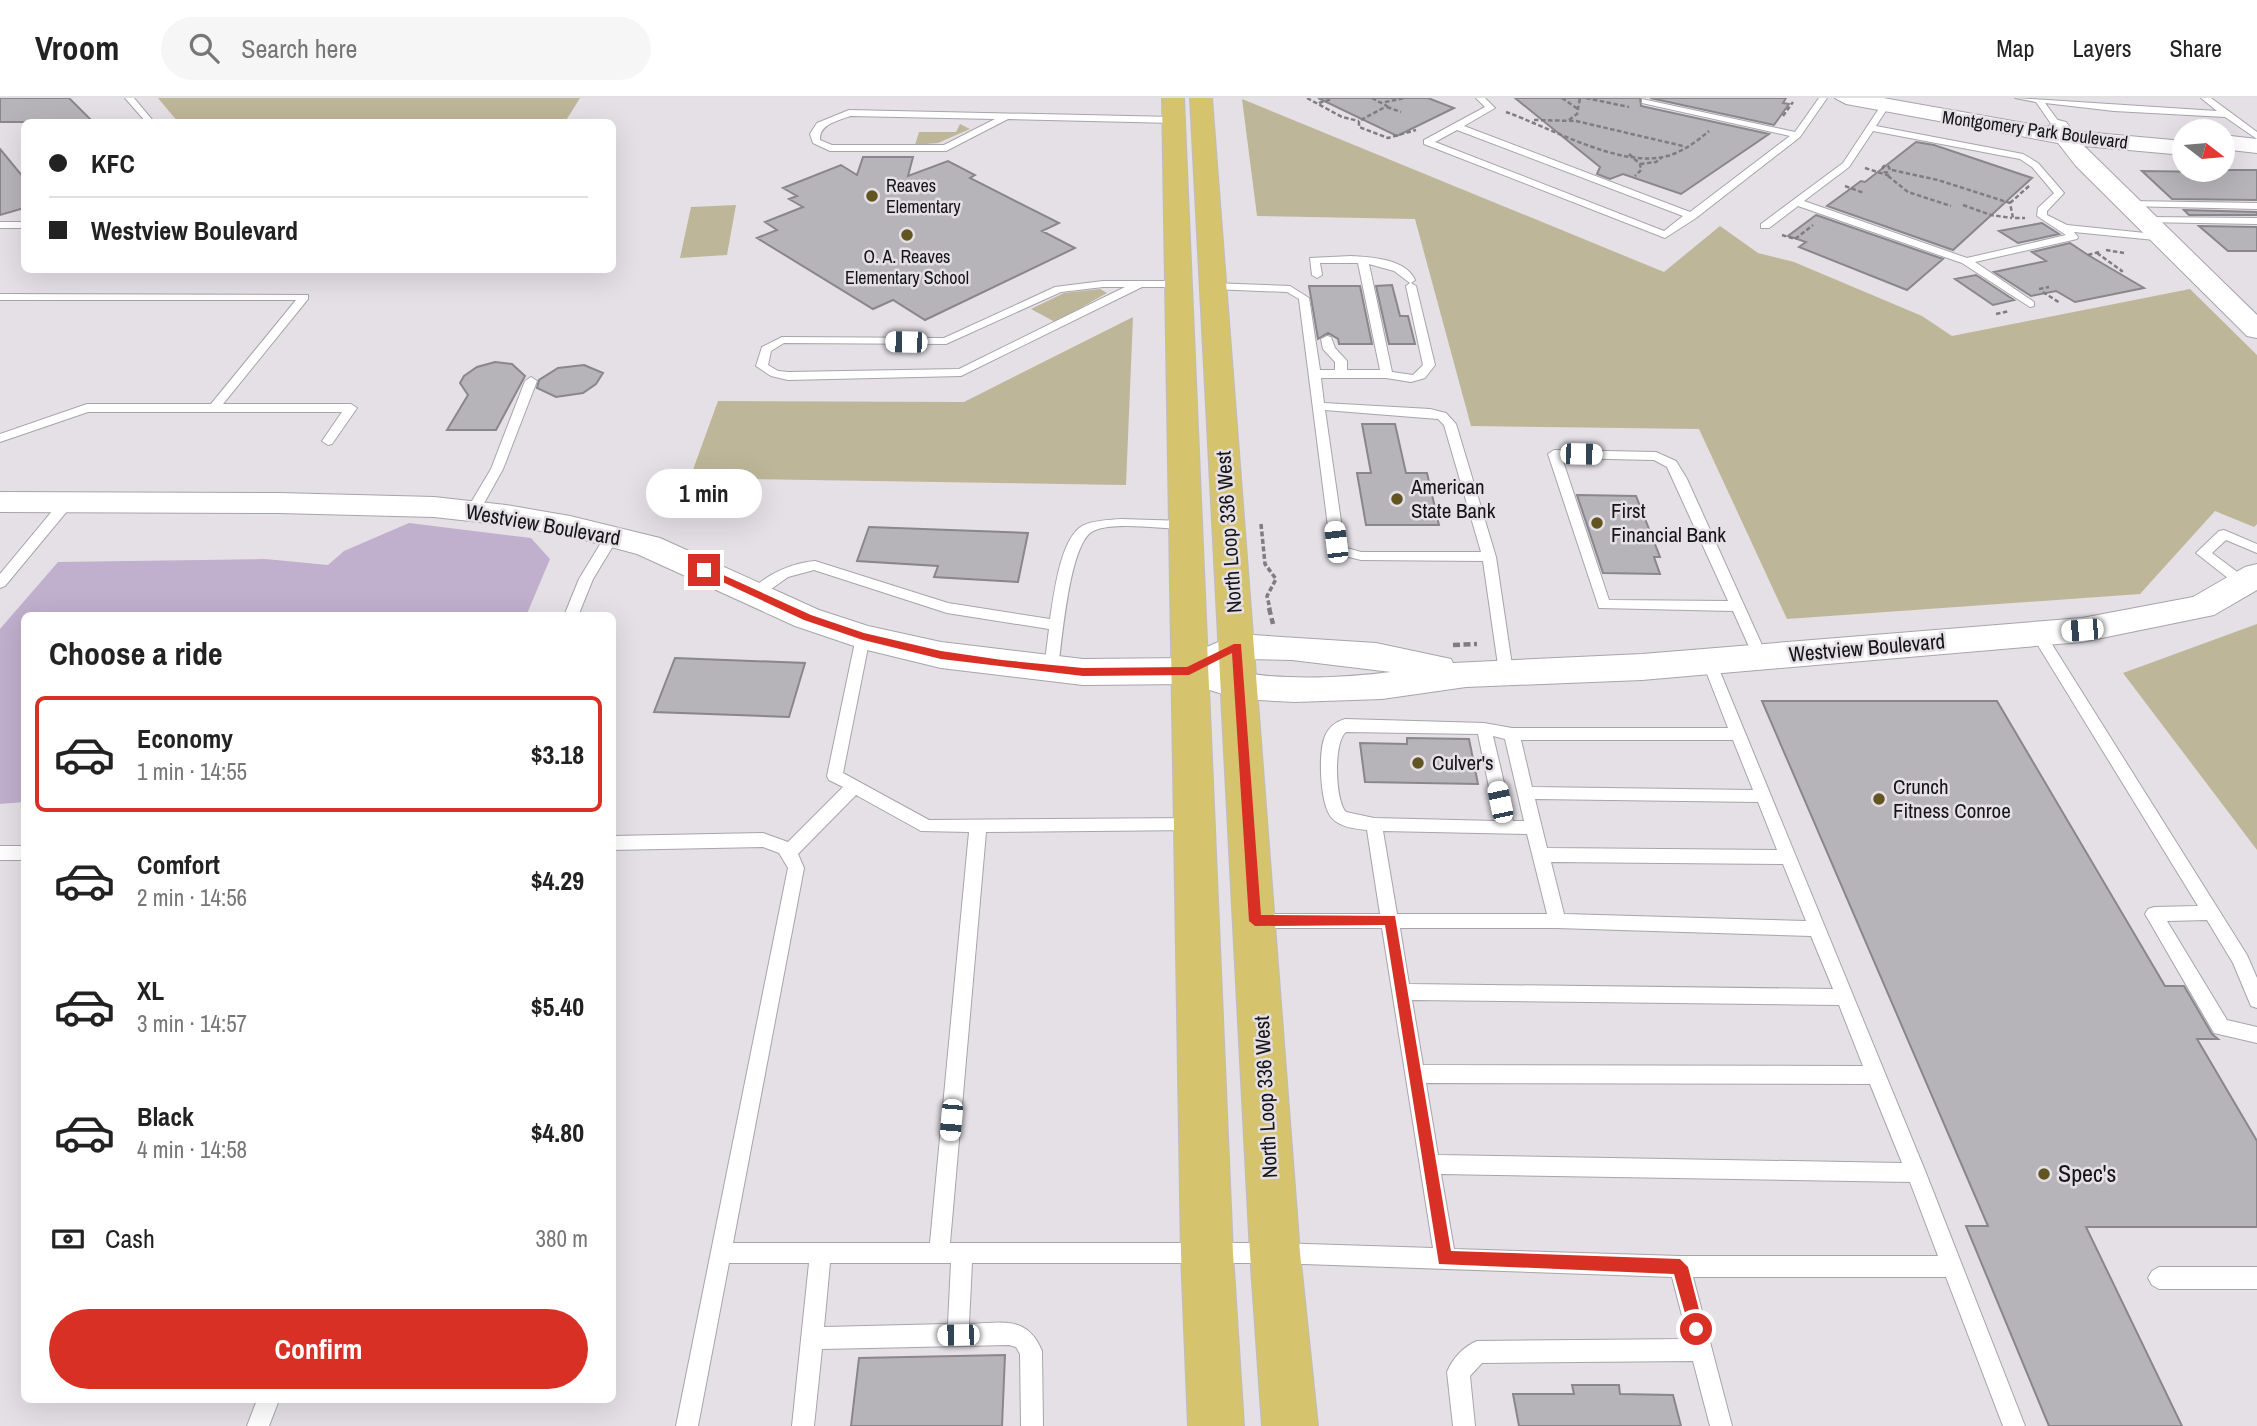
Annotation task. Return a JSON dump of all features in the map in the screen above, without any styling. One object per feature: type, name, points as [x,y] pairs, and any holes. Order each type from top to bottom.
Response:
[{"type":"main road","name":"North Loop 336 West","points":[[1201,98],[1275,1253],[1290,1426]]},
{"type":"main road","name":"North Loop 336 West","points":[[1173,109],[1207,1254],[1216,1426]]},
{"type":"main road","points":[[1178,284],[1212,286]]},
{"type":"street","name":"Montgomery Park Boulevard","points":[[1846,98],[2172,146]]},
{"type":"street","name":"Montgomery Park Boulevard","points":[[2061,132],[2172,137]]},
{"type":"street","points":[[2061,132],[2084,161],[2257,330]]},
{"type":"street","points":[[2235,144],[2257,147]]},
{"type":"street","points":[[2235,148],[2257,147]]},
{"type":"street","name":"Westview Boulevard","points":[[0,502],[279,502],[473,511],[557,523],[612,536],[680,558],[807,618],[863,637],[941,655],[1051,669],[1083,672],[1189,671],[1240,686],[1295,689],[1382,686],[1471,659]]},
{"type":"street","name":"Westview Boulevard","points":[[1189,671],[1237,646],[1376,656],[1471,659],[1506,672],[1709,661],[2038,634],[2082,630],[2202,607],[2250,579]]},
{"type":"lane","points":[[129,98],[147,119]]},
{"type":"lane","points":[[1480,98],[1491,108],[1427,142],[1665,235],[1797,135],[1823,98]]},
{"type":"lane","points":[[2018,98],[2226,114]]},
{"type":"lane","points":[[2206,98],[2257,136]]},
{"type":"lane","points":[[1640,100],[1797,135]]},
{"type":"lane","points":[[2039,101],[2061,132]]},
{"type":"lane","points":[[1765,226],[1847,163],[1884,102]]},
{"type":"lane","points":[[1005,117],[961,142],[929,151],[830,148],[816,141],[815,134],[827,121],[849,113],[1005,117],[1173,109]]},
{"type":"lane","points":[[1456,126],[1692,216]]},
{"type":"lane","points":[[1870,128],[2022,157],[2035,165],[2059,193],[2042,210],[2042,216],[2065,228],[2073,237],[1966,261]]},
{"type":"lane","points":[[1796,202],[1966,261],[2030,304]]},
{"type":"lane","points":[[2137,212],[2257,206]]},
{"type":"lane","points":[[2137,212],[2257,221]]},
{"type":"lane","points":[[0,225],[21,225]]},
{"type":"lane","points":[[2065,228],[2165,238]]},
{"type":"lane","points":[[1314,374],[1387,374],[1417,379],[1425,374],[1429,366],[1408,275],[1383,261],[1314,260],[1317,275]]},
{"type":"lane","points":[[1363,261],[1387,374]]},
{"type":"lane","points":[[1138,285],[961,372],[788,376],[775,374],[762,366],[766,349],[782,340],[946,341],[1059,289],[1138,285],[1178,284]]},
{"type":"lane","points":[[1212,286],[1297,292],[1304,298],[1336,542],[1342,551],[1361,556],[1489,557]]},
{"type":"lane","points":[[0,297],[304,297],[214,408]]},
{"type":"lane","points":[[1327,339],[1329,349],[1341,361],[1341,374]]},
{"type":"lane","points":[[473,511],[497,469],[531,381]]},
{"type":"lane","points":[[1318,406],[1430,412],[1442,416],[1450,424],[1489,557],[1506,672]]},
{"type":"lane","points":[[0,438],[87,408],[351,408],[328,441]]},
{"type":"lane","points":[[1737,606],[1604,605],[1554,454],[1647,455],[1672,464],[1760,656]]},
{"type":"lane","points":[[0,583],[68,501]]},
{"type":"lane","points":[[1051,669],[1069,558],[1079,534],[1089,528],[1107,526],[1185,526]]},
{"type":"lane","points":[[2250,579],[2203,553],[2224,534],[2257,549]]},
{"type":"lane","points":[[573,612],[586,579],[612,536]]},
{"type":"lane","points":[[755,594],[786,571],[815,565],[947,608],[1058,625]]},
{"type":"lane","points":[[2038,634],[2241,960],[2257,1000]]},
{"type":"lane","points":[[863,637],[835,776],[927,826],[1195,824]]},
{"type":"lane","points":[[1709,661],[1874,1075],[1916,1173],[2014,1426]]},
{"type":"lane","points":[[1534,828],[1374,824],[1347,820],[1336,812],[1332,800],[1331,740],[1336,729],[1345,725],[1484,729],[1512,734],[1738,734]]},
{"type":"lane","points":[[1484,729],[1506,827]]},
{"type":"lane","points":[[1512,734],[1557,921]]},
{"type":"lane","points":[[790,851],[854,786]]},
{"type":"lane","points":[[1525,793],[1763,796]]},
{"type":"lane","points":[[1374,824],[1445,1259]]},
{"type":"lane","points":[[939,1254],[978,826]]},
{"type":"lane","points":[[616,843],[763,840],[780,843],[790,851],[796,868],[687,1426]]},
{"type":"lane","points":[[0,853],[21,853]]},
{"type":"lane","points":[[1541,855],[1787,858]]},
{"type":"lane","points":[[2212,913],[2154,914],[2221,1027],[2257,1035]]},
{"type":"lane","points":[[1255,921],[1557,921],[1816,929]]},
{"type":"lane","points":[[1402,992],[1843,997]]},
{"type":"lane","points":[[1415,1074],[1874,1075]]},
{"type":"lane","points":[[1430,1164],[1916,1173]]},
{"type":"lane","points":[[721,1253],[1275,1253],[1680,1267],[1951,1266]]},
{"type":"lane","points":[[803,1426],[821,1253]]},
{"type":"lane","points":[[958,1335],[962,1253]]},
{"type":"lane","points":[[1680,1267],[1721,1426]]},
{"type":"lane","points":[[2158,1278],[2257,1278]]},
{"type":"lane","points":[[812,1338],[1009,1334],[1023,1338],[1031,1351],[1032,1426]]},
{"type":"lane","points":[[1464,1426],[1458,1372],[1478,1352],[1701,1350]]},
{"type":"lane","points":[[258,1426],[267,1403]]},
{"type":"path","points":[[1307,98],[1342,117],[1359,121],[1386,105],[1405,98]]},
{"type":"path","points":[[1373,98],[1401,112]]},
{"type":"path","points":[[1562,98],[1578,110]]},
{"type":"path","points":[[1569,120],[1577,114],[1580,98]]},
{"type":"path","points":[[1587,98],[1629,107],[1640,100]]},
{"type":"path","points":[[1318,103],[1332,99]]},
{"type":"path","points":[[1491,108],[1534,120],[1596,146],[1628,154],[1661,157]]},
{"type":"path","points":[[1534,120],[1569,120],[1684,146]]},
{"type":"path","points":[[1545,126],[1548,120]]},
{"type":"path","points":[[1359,121],[1359,127],[1389,138],[1400,139],[1424,126]]},
{"type":"path","points":[[1640,164],[1656,162],[1710,131]]},
{"type":"path","points":[[1618,188],[1641,170],[1640,164],[1628,154]]},
{"type":"path","points":[[1847,163],[1881,172],[1908,192],[1951,206]]},
{"type":"path","points":[[1881,172],[1881,167],[1930,175],[2011,203],[2009,208],[2013,218]]},
{"type":"path","points":[[1888,176],[1895,178]]},
{"type":"path","points":[[1963,205],[1991,215],[2032,218]]},
{"type":"path","points":[[2088,255],[2106,250]]},
{"type":"path","points":[[2097,253],[2122,271],[2118,271]]},
{"type":"path","points":[[2038,289],[2049,287]]},
{"type":"path","points":[[1261,522],[1265,564],[1276,579],[1267,596],[1273,624],[1282,631]]},
{"type":"path","points":[[1443,646],[1471,659]]},
{"type":"shaded area","points":[[158,98],[580,98],[567,119],[176,119]]},
{"type":"shaded area","points":[[1242,99],[1664,272],[1720,226],[1758,253],[1794,262],[1922,316],[1952,336],[2190,289],[2257,355],[2257,524],[2254,527],[2215,511],[2140,594],[1787,619],[1699,429],[1471,426],[1415,219],[1257,216]]},
{"type":"shaded area","points":[[960,124],[970,129],[938,143],[915,145],[919,132],[956,132]]},
{"type":"shaded area","points":[[736,205],[727,255],[680,258],[691,207]]},
{"type":"shaded area","points":[[1100,289],[1107,293],[1055,322],[1031,309],[1064,293]]},
{"type":"shaded area","points":[[1133,317],[1126,485],[690,478],[718,401],[964,402]]},
{"type":"shaded area","points":[[409,523],[531,538],[550,559],[528,612],[21,612],[21,802],[0,804],[0,629],[58,562],[265,559],[328,565],[344,551]]},
{"type":"shaded area","points":[[2257,624],[2257,850],[2123,673]]},
{"type":"building","points":[[0,98],[69,98],[90,119],[21,119],[21,122],[0,122]]},
{"type":"building","points":[[1318,98],[1428,98],[1454,108],[1397,136]]},
{"type":"building","points":[[1515,98],[1640,98],[1641,106],[1769,134],[1681,194],[1623,174],[1610,179],[1597,174],[1600,167]]},
{"type":"building","points":[[1650,98],[1786,98],[1783,103],[1789,104],[1774,125]]},
{"type":"building","points":[[1916,142],[1934,145],[2032,178],[1953,250],[1827,206],[1861,181],[1865,182]]},
{"type":"building","points":[[0,149],[21,174],[21,209],[0,215]]},
{"type":"building","name":"O. A. Reaves Elementary School","points":[[863,157],[913,157],[908,176],[948,161],[975,175],[970,178],[1059,223],[1042,231],[1075,248],[925,320],[893,300],[873,309],[757,238],[777,230],[765,222],[803,207],[789,199],[797,196],[783,188],[841,165],[857,175]]},
{"type":"building","points":[[2235,170],[2257,170],[2257,200],[2172,199],[2142,171],[2172,171],[2172,182],[2235,182]]},
{"type":"building","points":[[2184,210],[2257,212],[2257,215],[2189,215]]},
{"type":"building","points":[[1816,215],[1943,259],[1907,290],[1799,247],[1806,242],[1788,236]]},
{"type":"building","points":[[2042,223],[2059,234],[2018,243],[1999,231]]},
{"type":"building","points":[[2199,226],[2257,227],[2257,251],[2228,251]]},
{"type":"building","points":[[2070,243],[2144,288],[2075,302],[2056,291],[2031,296],[1994,272],[2046,261],[2032,252]]},
{"type":"building","points":[[1976,275],[2014,300],[1993,305],[1955,279]]},
{"type":"building","points":[[1392,285],[1400,316],[1408,316],[1415,344],[1389,344],[1376,286]]},
{"type":"building","points":[[1309,286],[1360,286],[1372,344],[1339,344],[1338,339],[1328,333],[1318,339]]},
{"type":"building","points":[[495,362],[512,364],[525,376],[496,430],[447,430],[468,395],[460,383],[464,376],[477,367]]},
{"type":"building","points":[[584,365],[603,373],[596,384],[583,393],[556,397],[537,388],[539,380],[558,368]]},
{"type":"building","name":"American State Bank","points":[[1362,424],[1395,424],[1406,473],[1427,473],[1439,525],[1366,525],[1357,473],[1371,473]]},
{"type":"building","name":"First Financial Bank","points":[[1577,495],[1636,496],[1660,557],[1654,557],[1660,574],[1603,573]]},
{"type":"building","points":[[869,527],[1028,533],[1018,582],[934,577],[938,566],[857,561]]},
{"type":"building","points":[[675,658],[805,663],[789,717],[654,712]]},
{"type":"building","points":[[1762,701],[1997,701],[2165,986],[2184,986],[2212,1034],[2218,1039],[2197,1039],[2257,1141],[2257,1227],[2086,1227],[2182,1426],[2049,1426],[1966,1226],[1988,1226]]},
{"type":"building","name":"Culver's","points":[[1407,738],[1469,739],[1478,784],[1365,782],[1360,743],[1407,744]]},
{"type":"building","points":[[1005,1355],[1002,1426],[851,1426],[859,1358]]},
{"type":"building","points":[[1572,1385],[1619,1385],[1620,1394],[1673,1395],[1681,1426],[1519,1426],[1513,1394],[1574,1394]]},
{"type":"place","name":"Reaves Elementary","points":[[872,196]]},
{"type":"place","name":"O. A. Reaves Elementary School","points":[[907,235]]},
{"type":"place","name":"American State Bank","points":[[1397,499]]},
{"type":"place","name":"First Financial Bank","points":[[1597,523]]},
{"type":"place","name":"Culver's","points":[[1418,763]]},
{"type":"place","name":"Crunch Fitness Conroe","points":[[1879,799]]},
{"type":"place","name":"Spec's","points":[[2044,1174]]},
{"type":"route","points":[[704,570],[807,618],[863,637],[941,655],[1002,664],[1083,672],[1189,671],[1237,646],[1255,921],[1390,919],[1445,1259],[1680,1267],[1696,1329]]}]
